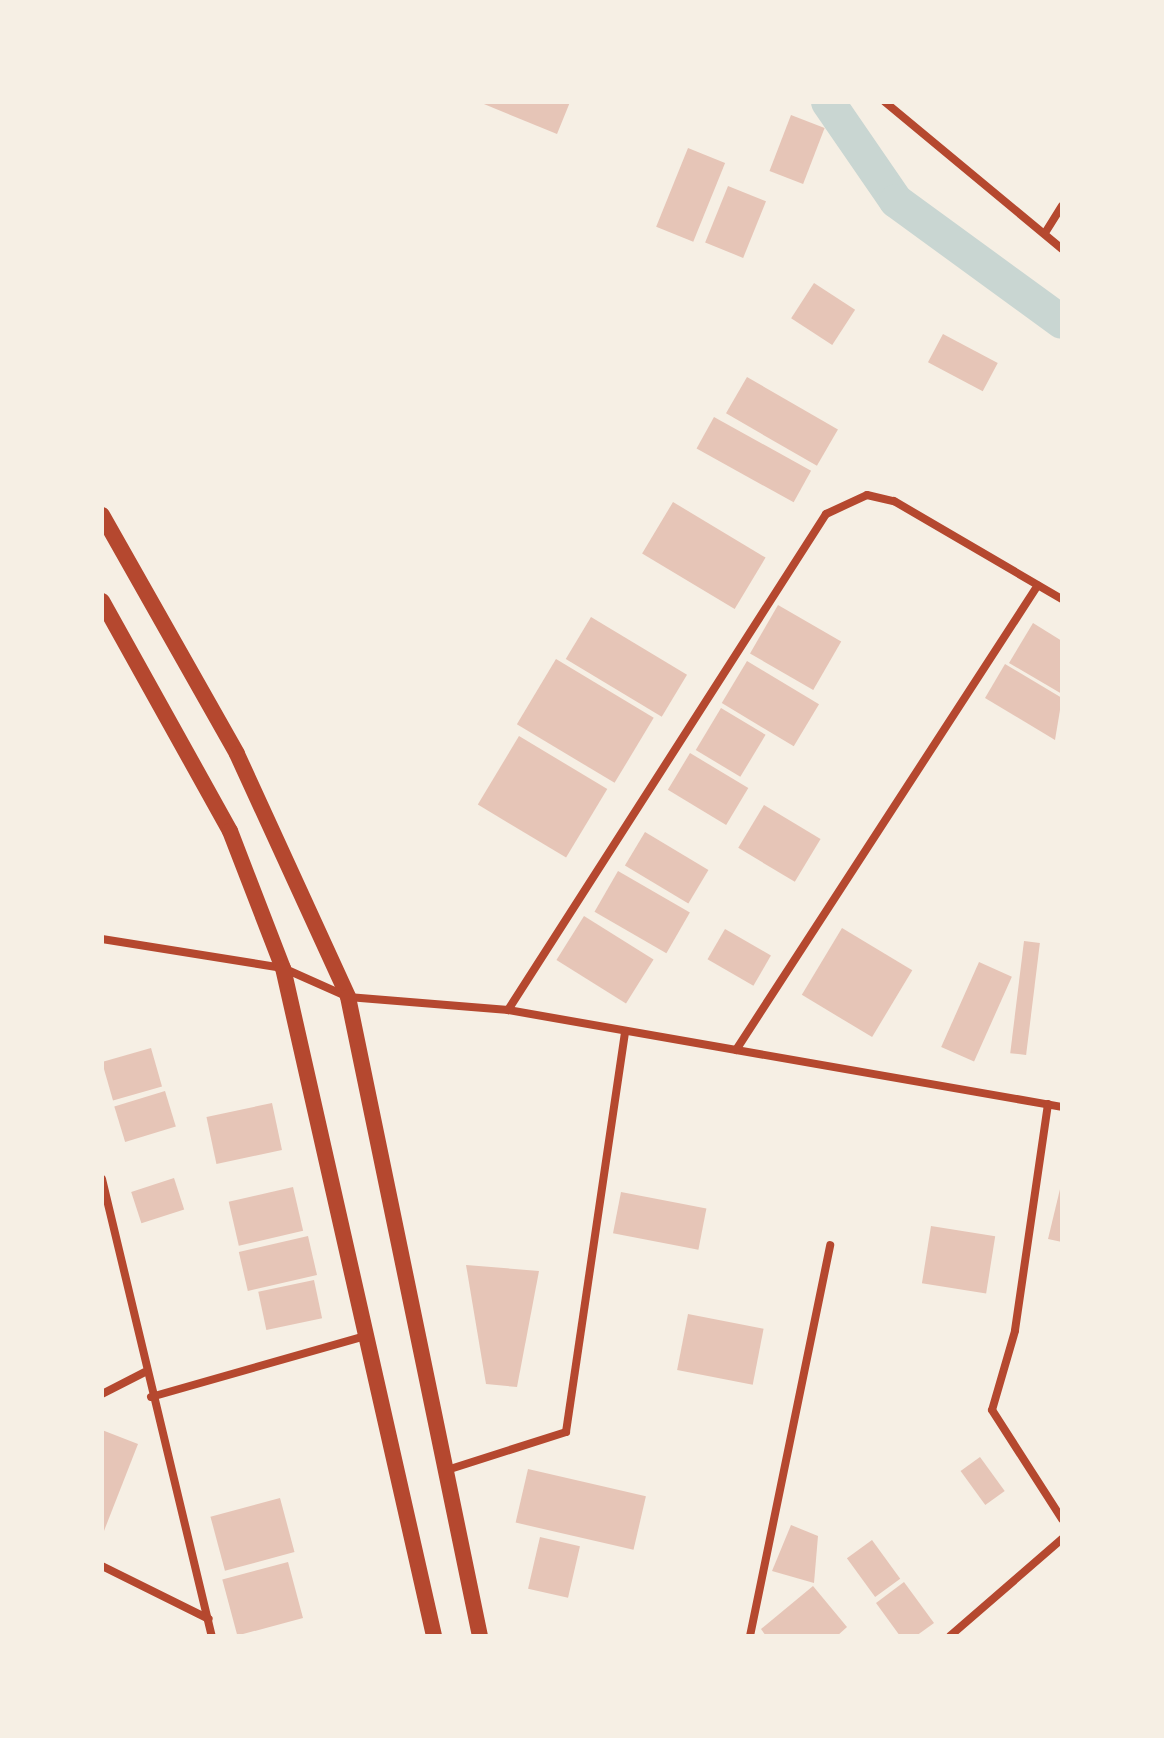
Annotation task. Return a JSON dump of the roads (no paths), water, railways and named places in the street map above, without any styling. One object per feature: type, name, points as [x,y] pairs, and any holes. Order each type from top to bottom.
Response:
[{"type":"main road","points":[[102,515],[237,754],[348,997],[480,1636]]},
{"type":"main road","points":[[102,601],[230,831],[283,968],[371,1334],[434,1636]]},
{"type":"street","points":[[885,102],[1062,249]]},
{"type":"street","points":[[1045,233],[1062,206]]},
{"type":"street","points":[[508,1010],[826,514],[867,495],[894,501],[1062,599]]},
{"type":"street","points":[[736,1050],[1038,585]]},
{"type":"street","points":[[102,939],[283,968],[348,997],[508,1010],[1062,1107]]},
{"type":"street","points":[[447,1470],[566,1432],[625,1031]]},
{"type":"street","points":[[1048,1104],[1015,1331],[992,1410],[1062,1519]]},
{"type":"street","points":[[102,1179],[151,1397],[212,1636]]},
{"type":"street","points":[[750,1636],[830,1245]]},
{"type":"street","points":[[151,1397],[371,1334]]},
{"type":"street","points":[[102,1394],[145,1372]]},
{"type":"street","points":[[950,1636],[1062,1539]]},
{"type":"street","points":[[102,1566],[209,1619]]},
{"type":"waterway","points":[[828,102],[896,201],[1062,322]]}]
